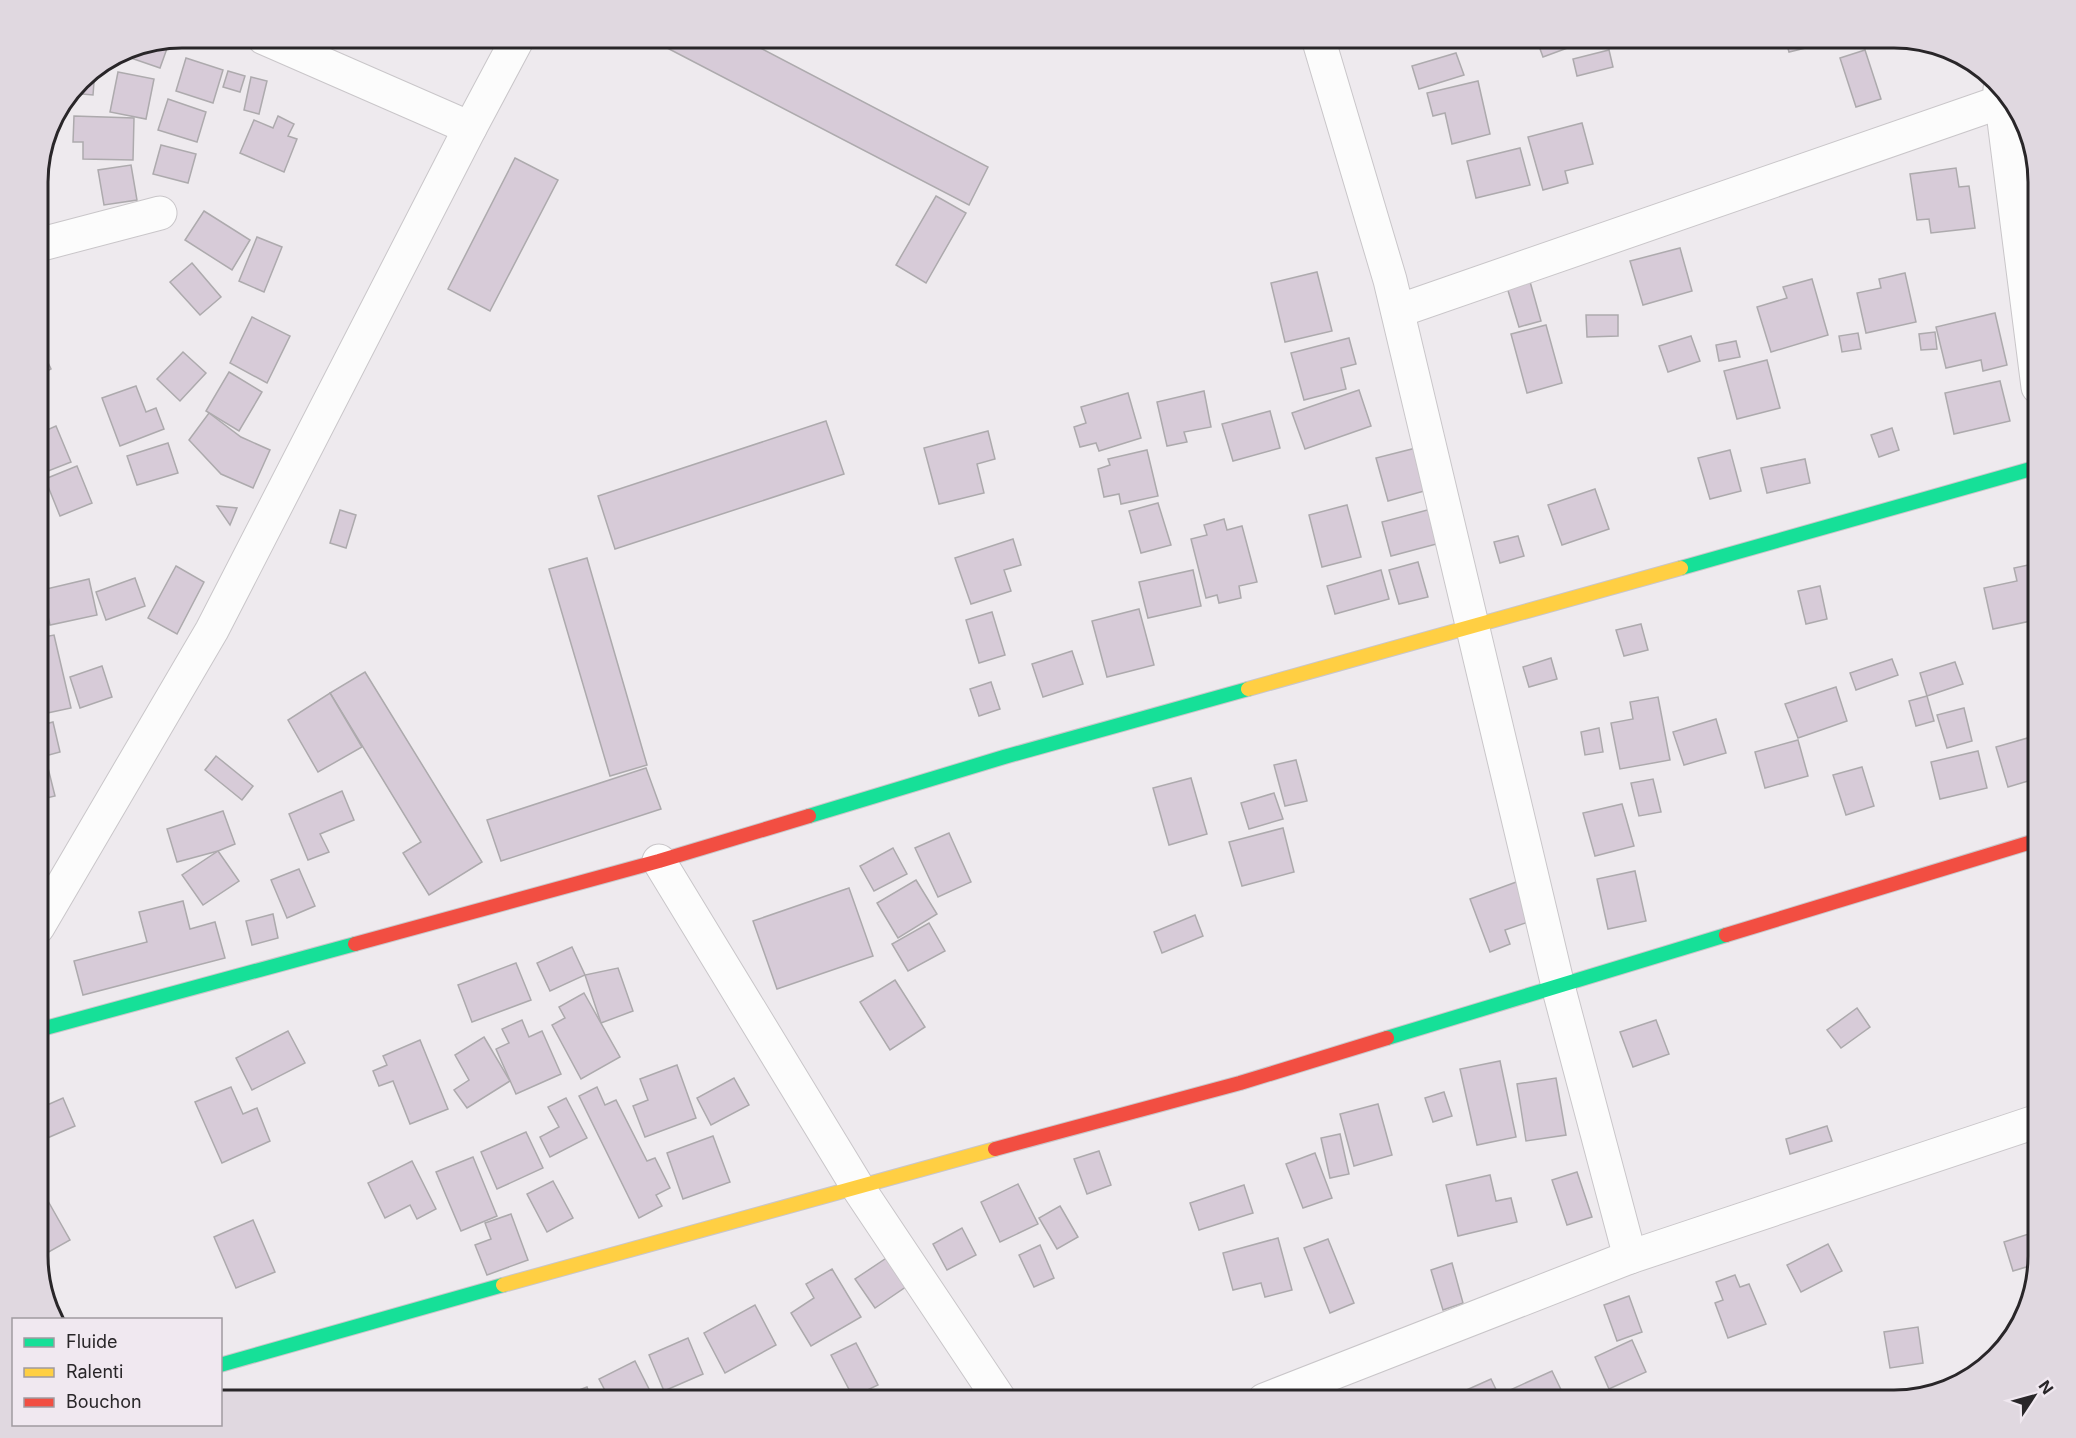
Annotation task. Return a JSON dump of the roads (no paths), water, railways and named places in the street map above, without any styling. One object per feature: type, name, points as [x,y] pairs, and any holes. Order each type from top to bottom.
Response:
[{"type":"street","points":[[287,48],[470,128]]},
{"type":"street","points":[[48,910],[212,630],[513,48]]},
{"type":"street","points":[[1321,48],[1398,311],[1558,986],[1630,1257]]},
{"type":"street","points":[[1398,311],[1998,99]]},
{"type":"street","points":[[2004,107],[2028,304]]},
{"type":"street","points":[[48,242],[160,213]]},
{"type":"street","points":[[48,1027],[659,861],[1004,757],[2028,470]]},
{"type":"street","points":[[222,1364],[857,1186],[1240,1083],[2028,843]]},
{"type":"street","points":[[659,861],[857,1186],[993,1390]]},
{"type":"street","points":[[1292,1390],[1630,1257],[2028,1124]]}]
